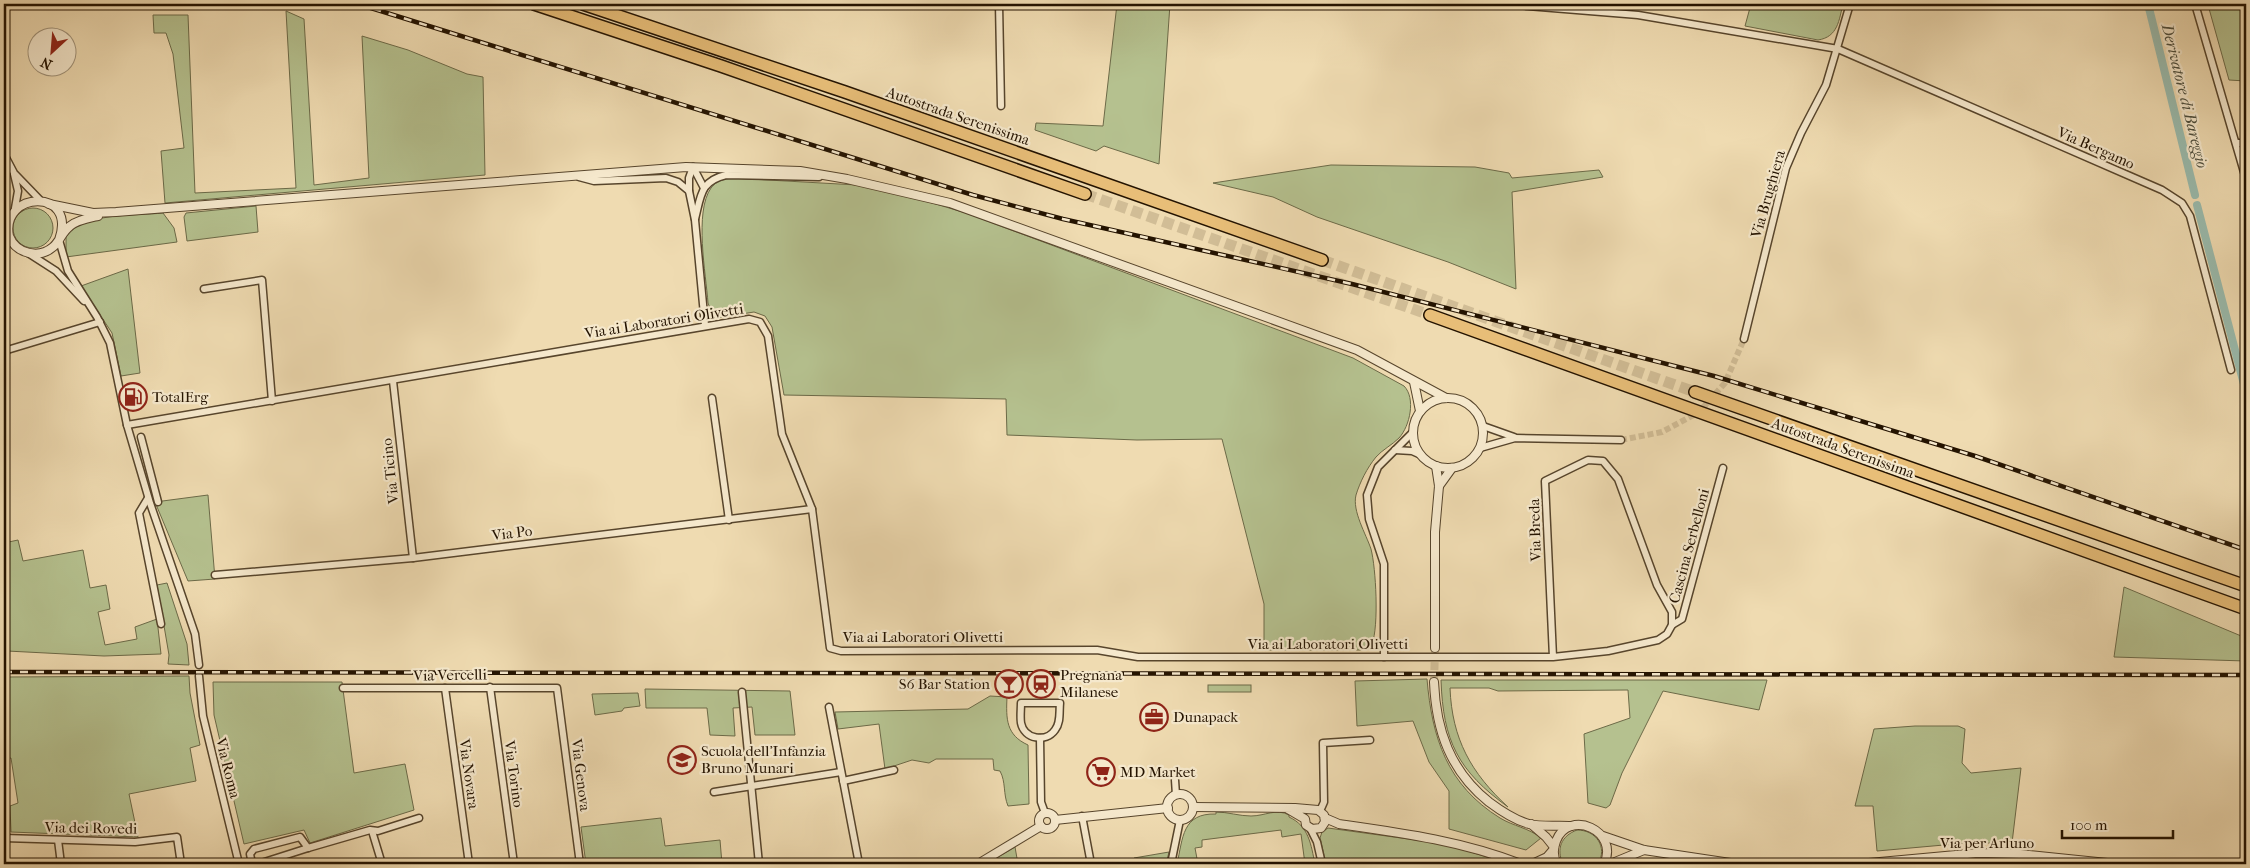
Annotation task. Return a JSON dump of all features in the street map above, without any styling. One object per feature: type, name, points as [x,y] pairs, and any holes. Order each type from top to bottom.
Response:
[{"type":"highway","name":"Autostrada Serenissima","points":[[534,4],[721,66],[1085,194]]},
{"type":"highway","name":"Autostrada Serenissima","points":[[583,4],[845,92],[1322,260]]},
{"type":"highway","name":"Autostrada Serenissima","points":[[1430,315],[2246,608]]},
{"type":"highway","name":"Autostrada Serenissima","points":[[1695,392],[2246,586]]},
{"type":"street","points":[[999,4],[1001,106]]},
{"type":"street","name":"Via Bergamo","points":[[1504,4],[1646,16],[1838,49],[2073,150],[2176,198],[2190,216],[2231,370]]},
{"type":"street","name":"Via Brughiera","points":[[1744,339],[1786,168],[1801,133],[1826,85],[1850,4]]},
{"type":"street","points":[[2195,4],[2246,178]]},
{"type":"street","points":[[2236,143],[2246,143]]},
{"type":"street","points":[[4,154],[14,173],[18,191],[10,212],[8,228],[13,243]]},
{"type":"street","points":[[10,212],[27,201],[41,201],[93,212],[116,212],[693,167],[800,171],[848,179],[960,206],[1357,350],[1446,398]]},
{"type":"street","points":[[693,167],[704,188]]},
{"type":"street","points":[[693,167],[689,178],[688,191],[695,220],[705,325]]},
{"type":"street","points":[[14,173],[41,201]]},
{"type":"street","points":[[695,220],[704,188],[713,178],[726,175],[782,175],[848,179]]},
{"type":"street","points":[[578,177],[594,181],[666,178],[678,182],[688,191]]},
{"type":"street","points":[[49,204],[60,218],[62,227],[59,240],[63,260],[99,319],[110,343],[142,480],[195,634],[200,665]]},
{"type":"street","points":[[28,253],[47,251],[59,240],[63,232],[76,222],[116,212]]},
{"type":"street","points":[[4,240],[13,243],[49,266],[68,283],[99,319]]},
{"type":"street","points":[[49,266],[63,260]]},
{"type":"street","points":[[204,289],[262,280],[272,402]]},
{"type":"street","name":"Via ai Laboratori Olivetti","points":[[128,425],[272,402],[749,318],[758,321],[764,328],[769,341],[782,434],[812,510],[830,648],[841,651],[1097,650],[1138,658],[1553,657],[1608,651],[1658,640],[1667,634],[1672,625]]},
{"type":"street","points":[[4,351],[99,319]]},
{"type":"street","name":"Via Ticino","points":[[393,381],[413,558]]},
{"type":"street","points":[[1414,382],[1420,411]]},
{"type":"street","points":[[712,398],[729,520]]},
{"type":"street","points":[[1395,450],[1412,451],[1436,466],[1452,468],[1464,465],[1474,458],[1480,448],[1483,437],[1483,426],[1473,408],[1456,398],[1446,398],[1427,404],[1420,411],[1415,421],[1413,432],[1416,448],[1421,455]]},
{"type":"street","points":[[1483,426],[1516,438]]},
{"type":"street","points":[[1384,657],[1384,564],[1369,519],[1367,495],[1378,467],[1413,432]]},
{"type":"street","points":[[141,437],[158,502]]},
{"type":"street","points":[[1480,448],[1516,438],[1621,440]]},
{"type":"street","name":"Via Breda","points":[[1553,657],[1545,481],[1588,460],[1603,461],[1618,479],[1657,585],[1672,612],[1672,625]]},
{"type":"street","points":[[1435,648],[1435,532],[1439,486],[1436,466]]},
{"type":"street","points":[[1439,486],[1452,468]]},
{"type":"street","name":"Cascina Serbelloni","points":[[1672,625],[1682,619],[1723,468]]},
{"type":"street","points":[[142,480],[152,476]]},
{"type":"street","points":[[149,501],[139,513],[161,624]]},
{"type":"street","name":"Via Po","points":[[214,575],[413,558],[812,510]]},
{"type":"street","name":"Via Roma","points":[[199,676],[203,716],[239,864]]},
{"type":"street","points":[[1434,682],[1436,712],[1442,736],[1458,768],[1474,788],[1493,805],[1511,817],[1531,824],[1588,826],[1603,836],[1644,850],[1737,864]]},
{"type":"street","name":"Via Torino","points":[[490,687],[514,864]]},
{"type":"street","name":"Via Vercelli","points":[[343,688],[557,688]]},
{"type":"street","name":"Via Novara","points":[[444,688],[469,864]]},
{"type":"street","name":"Via Genova","points":[[557,688],[580,864]]},
{"type":"street","points":[[742,692],[759,864]]},
{"type":"street","points":[[1021,703],[1060,703],[1059,723],[1055,731],[1047,737],[1040,738],[1028,734],[1024,730],[1021,723],[1021,703]]},
{"type":"street","points":[[829,707],[859,864]]},
{"type":"street","points":[[1040,738],[1040,802],[1044,813]]},
{"type":"street","points":[[1317,842],[1323,824],[1320,811],[1324,802],[1323,743],[1370,740]]},
{"type":"street","points":[[843,781],[894,770]]},
{"type":"street","points":[[714,792],[841,772]]},
{"type":"street","points":[[1175,780],[1176,795]]},
{"type":"street","points":[[1176,795],[1188,797],[1193,807],[1188,818],[1180,820],[1170,815],[1168,808],[1170,800],[1176,795]]},
{"type":"street","points":[[1193,807],[1320,811]]},
{"type":"street","points":[[1055,820],[1168,808]]},
{"type":"street","points":[[1288,809],[1305,819],[1317,842],[1322,864]]},
{"type":"street","points":[[1305,819],[1309,811]]},
{"type":"street","points":[[1044,813],[1051,814],[1055,820]]},
{"type":"street","points":[[1041,826],[1039,818],[1044,813]]},
{"type":"street","points":[[1082,816],[1092,864]]},
{"type":"street","points":[[258,864],[308,848],[372,830],[378,831],[418,818]]},
{"type":"street","points":[[978,864],[1041,826],[1049,828],[1054,824],[1055,820]]},
{"type":"street","points":[[1171,864],[1180,820]]},
{"type":"street","points":[[1310,828],[1323,824],[1340,824],[1445,840],[1487,851],[1521,864]]},
{"type":"street","points":[[1531,824],[1546,837],[1554,848],[1557,864]]},
{"type":"street","points":[[1532,864],[1547,857],[1563,831],[1571,826]]},
{"type":"street","points":[[372,830],[382,864]]},
{"type":"street","points":[[1603,836],[1608,853],[1604,864]]},
{"type":"street","name":"Via dei Rovedi","points":[[4,838],[134,842],[177,837],[181,864]]},
{"type":"street","points":[[252,864],[250,854],[254,849],[300,837],[308,848]]},
{"type":"street","points":[[58,840],[61,864]]},
{"type":"street","points":[[1610,864],[1644,850]]},
{"type":"street","name":"Via per Arluno","points":[[1858,864],[1978,853],[2020,854],[2117,864]]},
{"type":"green space","points":[[1117,4],[1170,4],[1159,164],[1104,146],[1096,151],[1035,130],[1036,123],[1103,126]]},
{"type":"green space","points":[[1751,4],[1843,4],[1839,22],[1834,32],[1818,40],[1745,26]]},
{"type":"green space","points":[[2246,4],[2246,81],[2229,80],[2208,5]]},
{"type":"green space","points":[[286,11],[304,19],[314,185],[369,178],[362,36],[408,50],[467,74],[483,77],[485,175],[165,203],[161,151],[184,148],[173,54],[166,33],[154,33],[153,15],[188,15],[195,193],[296,188]]},
{"type":"green space","points":[[1331,165],[1475,167],[1509,173],[1512,178],[1599,170],[1603,177],[1512,192],[1516,289],[1448,262],[1317,217],[1273,197],[1213,183]]},
{"type":"green space","points":[[732,178],[857,185],[912,197],[966,213],[1353,358],[1404,386],[1410,398],[1409,419],[1399,438],[1378,454],[1373,461],[1364,475],[1355,501],[1358,515],[1371,549],[1374,569],[1376,624],[1372,644],[1361,650],[1264,650],[1264,604],[1222,439],[1137,440],[1007,435],[1006,399],[784,395],[772,327],[765,316],[754,312],[717,318],[711,311],[708,303],[702,244],[703,212],[711,188],[720,181]]},
{"type":"green space","points":[[256,206],[258,232],[187,241],[184,217],[186,213]]},
{"type":"green space","points":[[33,208],[47,214],[53,228],[47,242],[33,248],[19,242],[13,228],[19,214]]},
{"type":"green space","points":[[163,213],[174,228],[177,242],[66,257],[66,237],[84,223],[124,215]]},
{"type":"green space","points":[[128,269],[140,373],[121,376],[112,333],[81,286]]},
{"type":"green space","points":[[208,495],[215,579],[188,581],[155,502]]},
{"type":"green space","points":[[18,540],[23,561],[83,550],[90,588],[106,585],[110,609],[98,612],[105,645],[137,639],[135,627],[157,619],[161,654],[104,656],[7,651],[4,637],[4,543]]},
{"type":"green space","points":[[167,583],[187,644],[189,665],[168,664],[169,655],[157,585]]},
{"type":"green space","points":[[2124,587],[2246,638],[2246,661],[2114,657]]},
{"type":"green space","points":[[189,676],[190,693],[200,745],[190,748],[196,781],[129,794],[138,837],[11,832],[10,806],[18,803],[11,758],[4,759],[4,677]]},
{"type":"green space","points":[[1427,679],[1433,721],[1445,758],[1467,791],[1482,805],[1500,818],[1541,838],[1526,850],[1449,829],[1449,791],[1429,762],[1413,721],[1357,726],[1355,681]]},
{"type":"green space","points":[[1441,680],[1767,680],[1759,710],[1663,691],[1622,773],[1610,805],[1606,808],[1588,803],[1584,734],[1630,718],[1628,690],[1498,691],[1489,688],[1450,688],[1455,723],[1459,739],[1466,754],[1484,781],[1508,807],[1477,781],[1456,753],[1445,721]]},
{"type":"green space","points":[[213,682],[342,682],[354,773],[405,764],[414,810],[310,843],[304,830],[244,844],[214,715]]},
{"type":"green space","points":[[1208,685],[1251,685],[1251,692],[1208,692]]},
{"type":"green space","points":[[645,689],[790,691],[795,735],[755,735],[752,707],[733,708],[735,736],[710,735],[707,708],[646,708]]},
{"type":"green space","points":[[638,693],[640,706],[595,715],[592,694]]},
{"type":"green space","points":[[990,696],[1007,697],[1007,719],[1011,731],[1028,745],[1029,804],[1008,806],[1002,775],[1000,771],[994,770],[993,759],[936,759],[929,763],[912,760],[885,769],[879,724],[838,729],[835,712],[968,709]]},
{"type":"green space","points":[[1915,726],[1958,726],[1965,729],[1962,763],[1971,773],[2021,768],[2012,843],[1966,843],[1877,851],[1873,806],[1855,806],[1874,729]]},
{"type":"green space","points":[[1216,812],[1247,816],[1275,812],[1289,815],[1305,831],[1315,864],[1305,864],[1301,834],[1282,837],[1281,830],[1202,840],[1202,847],[1195,848],[1198,864],[1177,864],[1183,836],[1190,823],[1196,818],[1216,814]]},
{"type":"green space","points":[[661,818],[665,846],[720,840],[722,864],[586,864],[581,827]]},
{"type":"green space","points":[[1328,828],[1445,844],[1503,862],[1326,864],[1320,838],[1322,832]]},
{"type":"green space","points":[[1577,830],[1595,836],[1602,852],[1598,864],[1563,864],[1560,853],[1561,844],[1567,836]]},
{"type":"green space","points":[[1015,847],[1018,864],[986,864]]},
{"type":"green space","points":[[1169,852],[1166,864],[1119,864],[1134,861],[1134,858]]},
{"type":"waterway","name":"Derivatore di Bareggio","points":[[2148,4],[2195,195]]},
{"type":"waterway","name":"Derivatore di Bareggio","points":[[2197,205],[2246,392]]},
{"type":"tunnel","points":[[1085,194],[1430,315]]},
{"type":"tunnel","points":[[1322,260],[1695,392]]},
{"type":"tunnel","points":[[1621,440],[1662,432],[1699,412],[1725,383],[1744,339]]},
{"type":"tunnel","points":[[1434,682],[1435,651]]},
{"type":"railway","points":[[358,4],[973,195],[1063,219],[1352,284],[1714,376],[1975,456],[2246,550]]},
{"type":"railway","points":[[4,672],[2246,675]]},
{"type":"place","name":"TotalErg","points":[[133,397]]},
{"type":"place","name":"S6 Bar Station","points":[[1009,684]]},
{"type":"place","name":"Pregnana Milanese","points":[[1041,684]]},
{"type":"place","name":"Dunapack","points":[[1154,717]]},
{"type":"place","name":"Scuola dell'Infanzia Bruno Munari","points":[[682,760]]},
{"type":"place","name":"MD Market","points":[[1101,772]]}]
